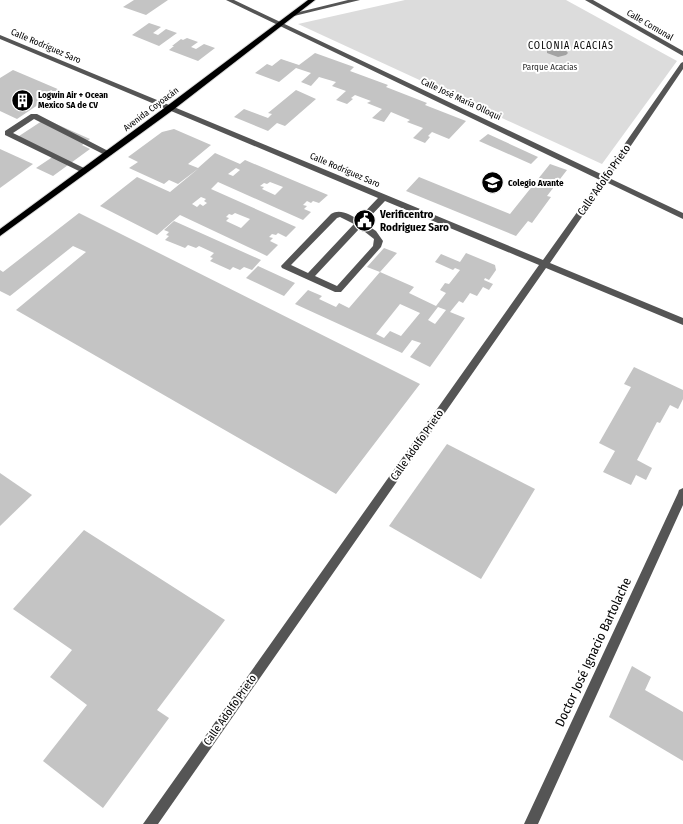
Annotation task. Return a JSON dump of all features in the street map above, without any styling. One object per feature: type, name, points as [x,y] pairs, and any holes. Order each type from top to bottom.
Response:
[{"type":"main road","name":"Avenida Coyoacán","points":[[0,233],[170,108],[312,0]]},
{"type":"street","name":"Calle José María Olloqui","points":[[229,0],[683,216]]},
{"type":"street","points":[[294,14],[357,0]]},
{"type":"street","name":"Calle Comunal","points":[[588,0],[683,54]]},
{"type":"street","name":"Calle Rodríguez Saro","points":[[0,37],[683,322]]},
{"type":"street","name":"Calle Adolfo Prieto","points":[[150,824],[605,178],[683,64]]},
{"type":"street","points":[[83,171],[8,133],[34,116],[108,153]]},
{"type":"street","points":[[309,277],[384,197]]},
{"type":"street","points":[[342,215],[359,224],[377,236],[379,241],[338,290],[285,266],[334,216],[342,215]]},
{"type":"street","name":"Doctor José Ignacio Bartolache","points":[[531,824],[683,493]]},
{"type":"green space","name":"Parque Acacias","points":[[405,0],[566,0],[677,61],[602,164],[298,24]]},
{"type":"shaded area","points":[[558,46],[564,48],[568,53],[558,57],[547,53],[549,48]]},
{"type":"building","points":[[134,0],[168,0],[146,15],[123,7]]},
{"type":"building","points":[[149,23],[161,27],[153,33],[158,35],[166,29],[177,33],[159,46],[132,35]]},
{"type":"building","points":[[187,38],[198,42],[191,47],[196,49],[204,44],[215,48],[198,61],[169,50],[181,39],[183,40]]},
{"type":"building","points":[[315,53],[354,67],[350,71],[388,85],[386,87],[427,103],[425,105],[466,121],[449,139],[432,132],[428,136],[430,137],[425,143],[413,138],[423,128],[407,122],[410,120],[391,112],[384,122],[372,118],[382,109],[367,103],[371,101],[355,95],[347,104],[336,100],[346,91],[332,86],[336,82],[319,77],[311,86],[301,82],[311,73],[296,68],[279,82],[255,73],[267,64],[272,66],[281,59],[299,65]]},
{"type":"building","name":"Logwin Air + Ocean Mexico SA de CV","points":[[13,70],[60,90],[17,119],[0,111],[0,78]]},
{"type":"building","points":[[296,90],[316,99],[285,126],[277,123],[268,131],[234,117],[244,109],[268,118],[272,114],[268,113]]},
{"type":"building","points":[[45,119],[90,139],[82,145],[90,149],[53,176],[36,168],[54,156],[16,138]]},
{"type":"building","points":[[174,129],[211,145],[188,164],[198,168],[215,153],[240,164],[245,160],[328,195],[319,203],[313,201],[311,203],[307,201],[303,205],[307,206],[304,209],[311,212],[303,220],[218,182],[211,189],[296,227],[286,237],[278,233],[276,235],[272,234],[269,237],[273,238],[270,241],[278,245],[267,256],[180,215],[157,235],[100,206],[137,177],[170,192],[199,168],[178,184],[169,180],[164,184],[129,168],[138,162],[128,157],[162,132]],"holes":[[[236,168],[240,170],[233,176],[228,174]],[[270,182],[283,187],[275,195],[262,189],[264,187],[260,186],[264,183],[267,184]],[[201,197],[206,199],[204,201],[207,203],[203,206],[200,204],[197,207],[192,204]],[[235,213],[250,219],[241,228],[226,221],[229,218],[226,217],[229,214],[232,215]]]},
{"type":"building","points":[[488,134],[538,157],[531,164],[479,141]]},
{"type":"building","points":[[0,149],[33,164],[0,188]]},
{"type":"building","points":[[550,164],[567,170],[547,196],[551,197],[532,223],[528,221],[516,236],[406,191],[419,177],[510,214]]},
{"type":"building","points":[[79,213],[420,384],[336,494],[16,310],[86,252],[73,246],[10,296],[0,291],[0,270],[3,272]]},
{"type":"building","points":[[174,221],[261,260],[252,270],[244,267],[240,270],[233,267],[230,270],[210,261],[213,258],[210,257],[214,253],[199,246],[196,248],[188,245],[185,248],[165,240],[169,236],[166,235],[169,232],[164,230]]},
{"type":"building","points":[[384,248],[397,253],[380,272],[367,267]]},
{"type":"building","points":[[466,253],[495,265],[496,270],[489,280],[485,278],[484,280],[493,284],[489,290],[483,287],[477,296],[470,293],[463,303],[459,301],[450,312],[465,318],[430,367],[410,357],[421,343],[412,340],[402,353],[295,304],[308,290],[322,296],[319,299],[336,307],[339,303],[349,308],[380,272],[414,287],[409,293],[436,306],[446,293],[440,290],[445,283],[449,284],[460,270],[455,268],[453,270],[435,262],[441,254],[460,262]],"holes":[[[400,304],[420,313],[401,336],[390,331],[384,338],[376,334]],[[438,307],[446,310],[435,324],[428,320]]]},
{"type":"building","points":[[258,266],[295,283],[284,296],[246,278]]},
{"type":"building","points":[[634,367],[683,390],[683,399],[678,409],[670,405],[660,423],[657,422],[637,460],[652,468],[646,480],[636,475],[631,485],[603,472],[615,451],[599,443],[631,387],[624,384]]},
{"type":"building","points":[[447,444],[535,489],[481,579],[389,526]]},
{"type":"building","points":[[0,473],[32,495],[0,526]]},
{"type":"building","points":[[84,530],[225,620],[157,710],[169,718],[103,808],[43,761],[87,705],[50,677],[72,650],[13,609]]},
{"type":"building","points":[[632,666],[651,677],[645,690],[683,712],[683,761],[609,717]]},
{"type":"place","name":"Logwin Air + Ocean Mexico SA de CV","points":[[23,100]]},
{"type":"place","name":"Colegio Avante","points":[[492,183]]},
{"type":"place","name":"Verificentro Rodriguez Saro","points":[[364,220]]},
{"type":"district","name":"COLONIA ACACIAS","points":[[571,46]]}]
